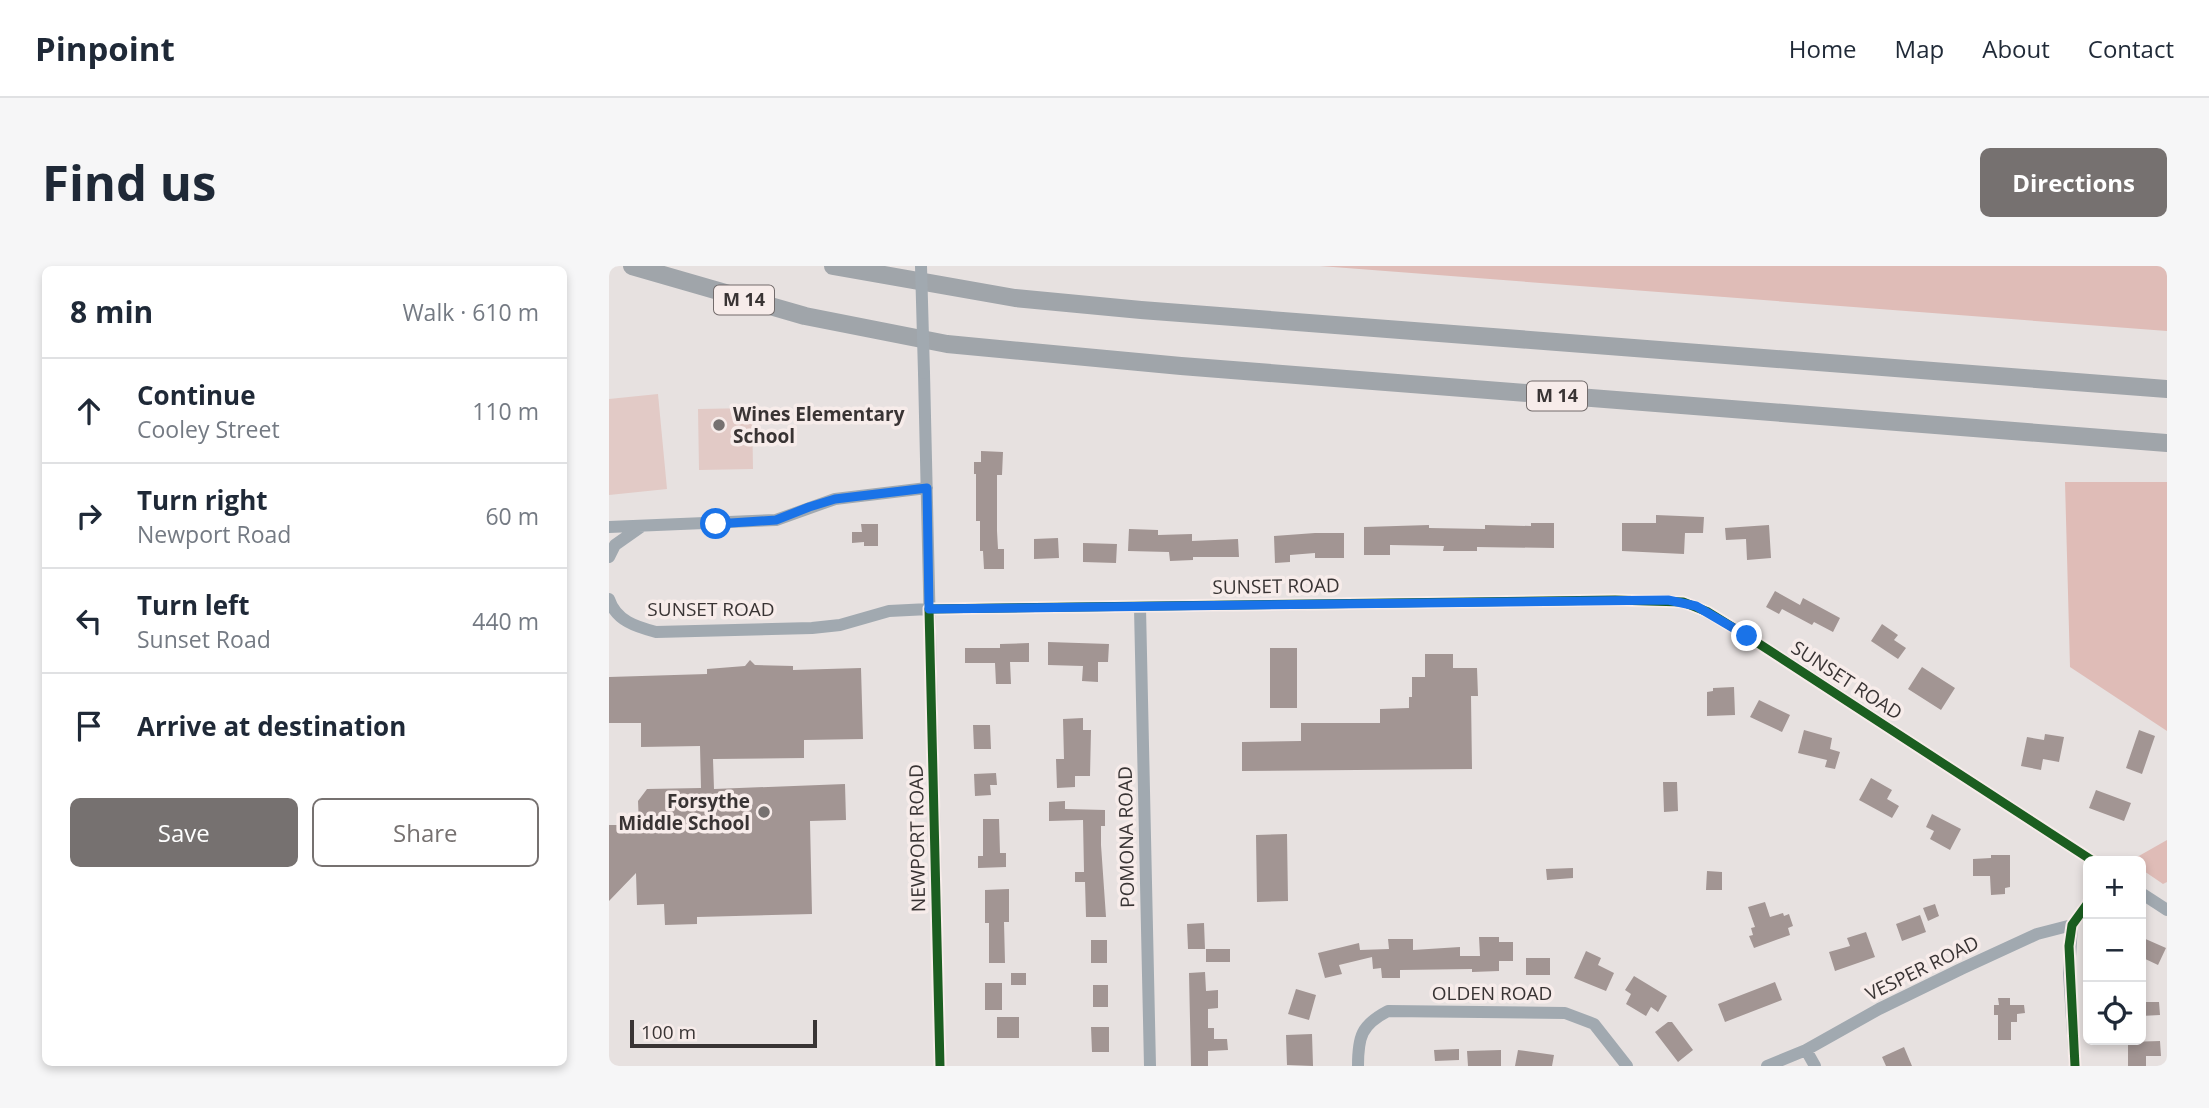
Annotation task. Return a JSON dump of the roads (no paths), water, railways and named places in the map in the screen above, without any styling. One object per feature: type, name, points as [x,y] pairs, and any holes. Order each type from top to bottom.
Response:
[{"type":"highway","name":"M 14","points":[[632,266],[805,316],[961,345],[1181,366],[2167,443]]},
{"type":"highway","points":[[833,266],[1015,298],[1141,310],[2167,389]]},
{"type":"street","name":"NEWPORT ROAD","points":[[921,266],[940,1066]]},
{"type":"street","points":[[609,527],[776,520],[835,499],[927,488]]},
{"type":"street","points":[[609,557],[615,545],[642,526]]},
{"type":"street","name":"SUNSET ROAD","points":[[609,599],[612,607],[633,626],[656,632],[812,628],[840,625],[889,611],[929,609],[1615,600],[1683,602],[1708,612],[1747,636],[2085,856]]},
{"type":"street","name":"POMONA ROAD","points":[[1140,608],[1150,1066]]},
{"type":"street","points":[[2146,896],[2167,910]]},
{"type":"street","points":[[2075,1066],[2069,973],[2072,925],[2083,910]]},
{"type":"street","name":"VESPER ROAD","points":[[1767,1066],[1806,1050],[1879,1009],[2037,934],[2072,925]]},
{"type":"street","name":"OLDEN ROAD","points":[[1358,1066],[1361,1033],[1374,1019],[1388,1011],[1565,1013],[1594,1024],[1627,1066]]},
{"type":"street","points":[[1803,1066],[1806,1050]]},
{"type":"street","points":[[1806,1050],[1815,1066]]},
{"type":"place","name":"Wines Elementary School","points":[[719,425]]},
{"type":"place","name":"Forsythe Middle School","points":[[764,812]]}]
